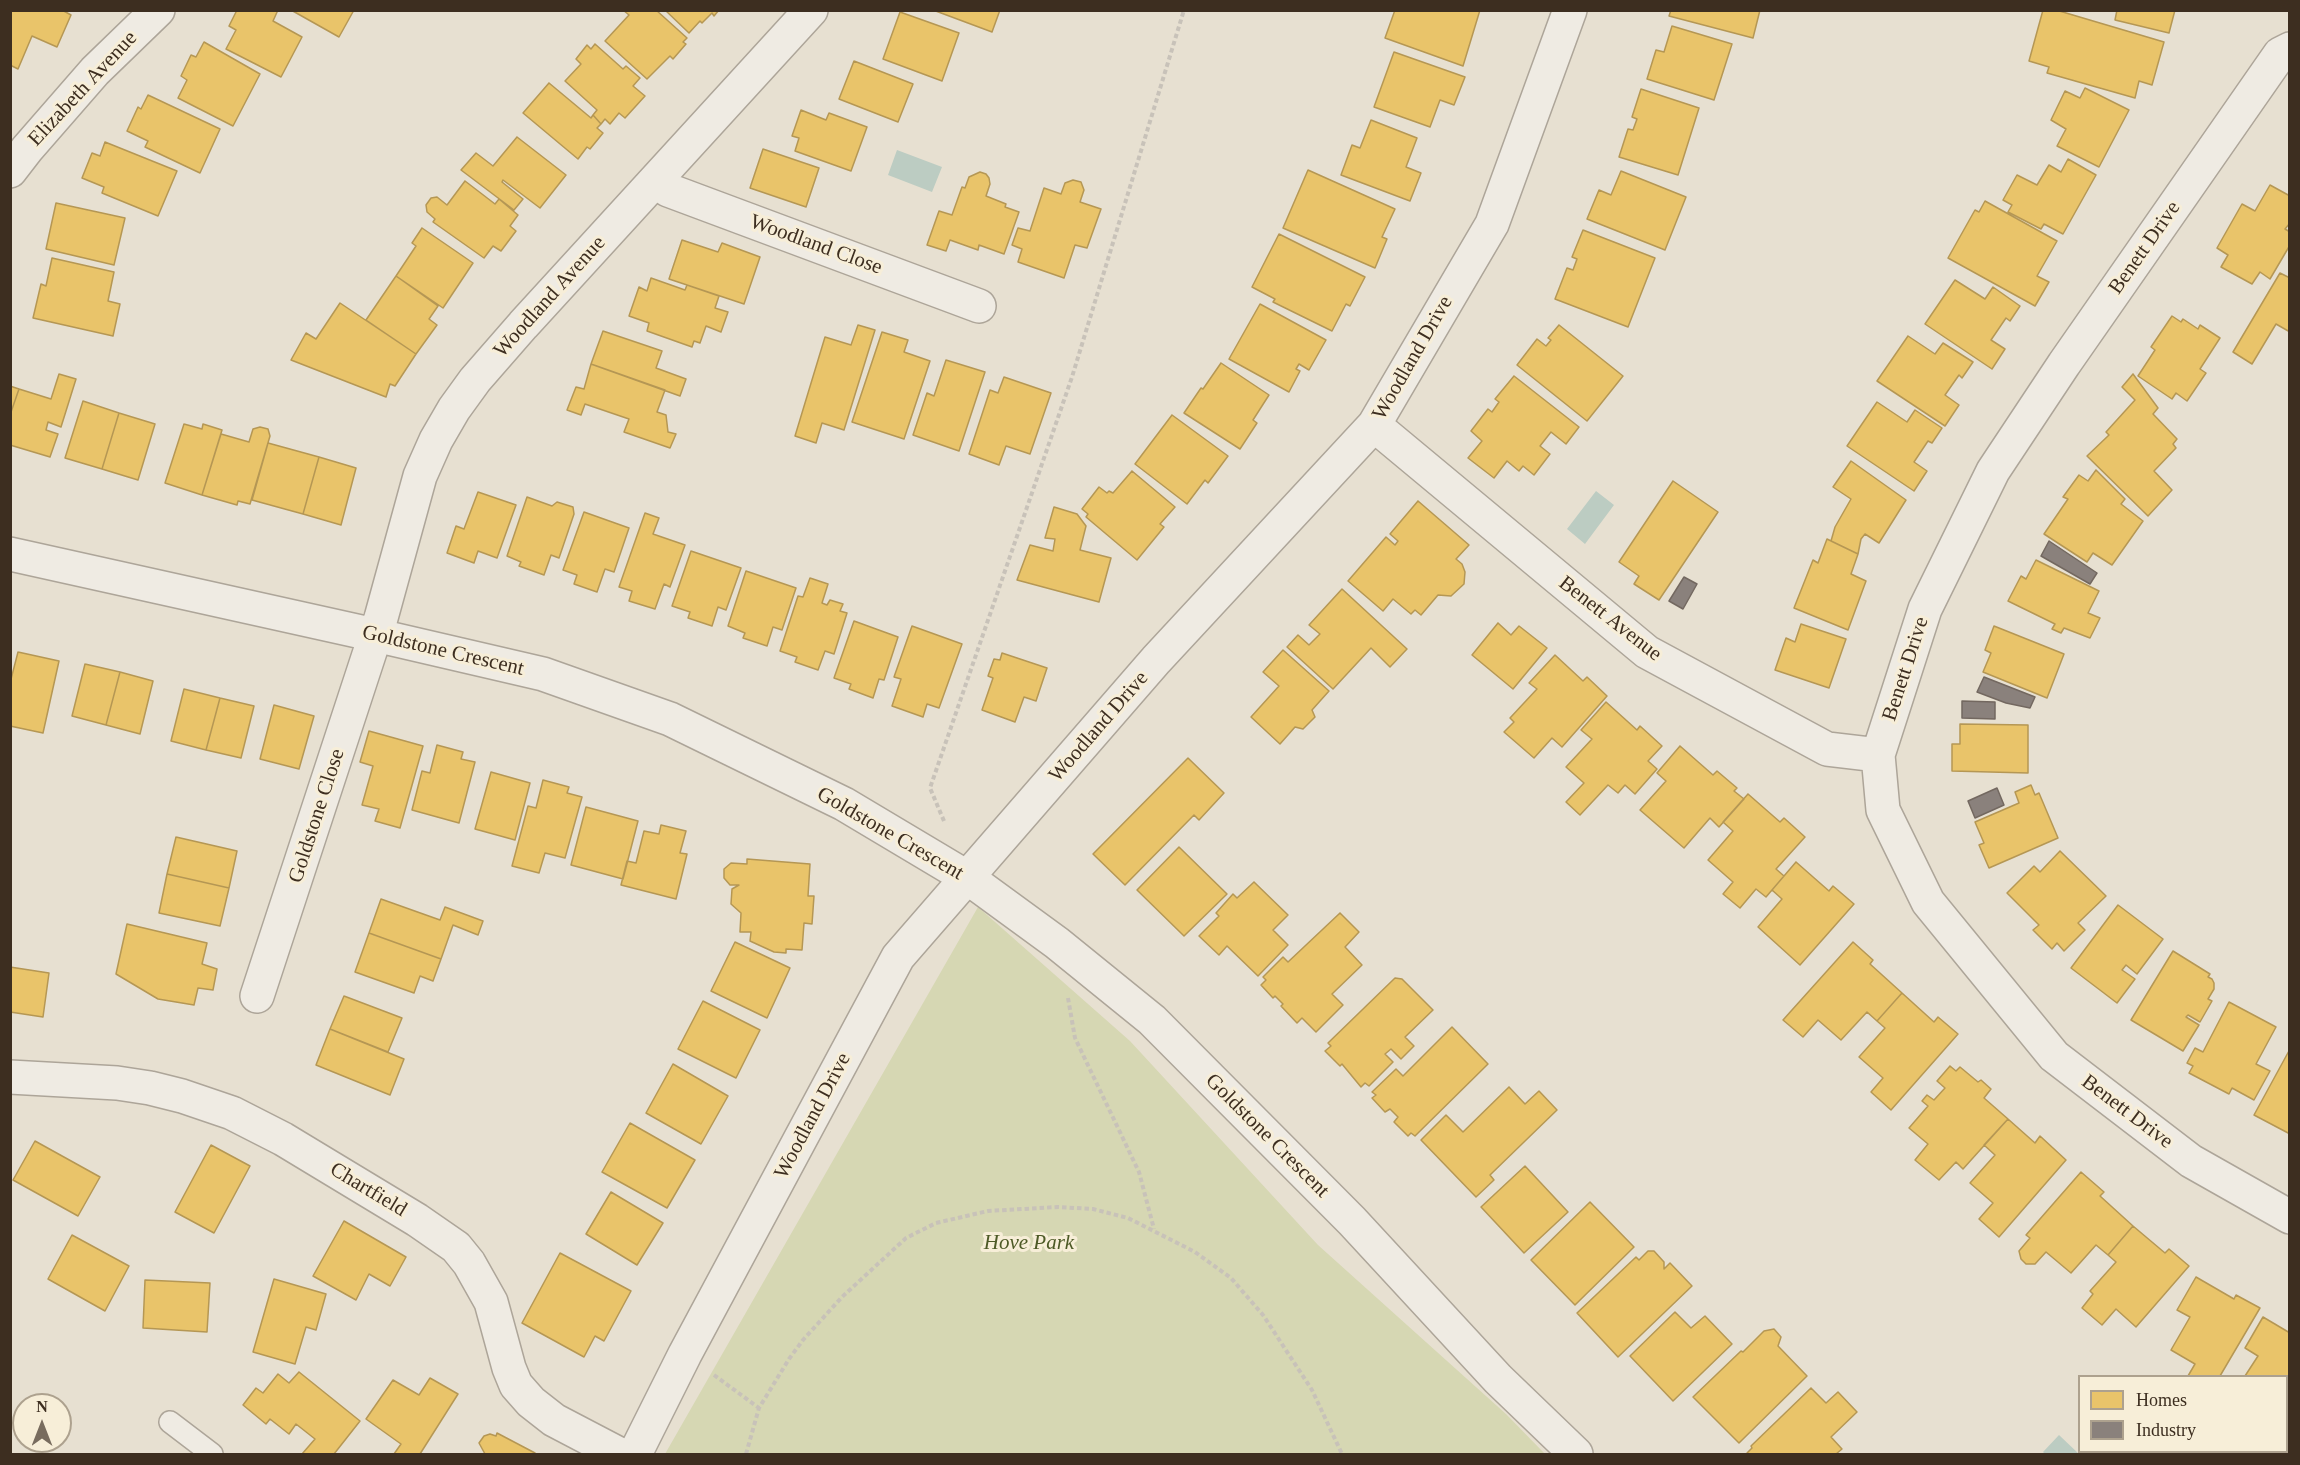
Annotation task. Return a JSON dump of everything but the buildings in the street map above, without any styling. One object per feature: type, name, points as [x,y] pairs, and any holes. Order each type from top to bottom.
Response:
[{"type":"street","name":"Elizabeth Avenue","points":[[16,153],[158,10]]},
{"type":"street","name":"Woodland Avenue","points":[[375,635],[420,476],[436,440],[454,409],[475,380],[523,325],[811,10]]},
{"type":"street","name":"Woodland Drive","points":[[635,1455],[685,1354],[898,957],[1156,660],[1374,425],[1492,224],[1569,10]]},
{"type":"street","name":"Benett Drive","points":[[2289,49],[2280,54],[2064,364],[1993,471],[1925,609],[1878,755],[1883,810],[1928,902],[2054,1056],[2191,1161],[2289,1217]]},
{"type":"street","name":"Woodland Close","points":[[656,180],[669,190],[979,306]]},
{"type":"street","name":"Benett Avenue","points":[[1374,425],[1647,652],[1827,749],[1878,755]]},
{"type":"street","name":"Goldstone Crescent","points":[[10,554],[543,674],[670,719],[844,804],[968,878],[1057,943],[1152,1020],[1352,1221],[1498,1379],[1576,1455]]},
{"type":"street","name":"Goldstone Close","points":[[257,996],[375,635]]},
{"type":"street","name":"Chartfield","points":[[10,1077],[117,1083],[150,1088],[232,1113],[321,1162],[417,1220],[456,1247],[469,1263],[490,1302],[508,1368],[516,1385],[531,1402],[554,1420],[619,1455]]},
{"type":"lane","points":[[170,1422],[212,1455]]},
{"type":"path","points":[[947,828],[930,788],[1072,377],[1184,10]]},
{"type":"path","points":[[1067,996],[1076,1038],[1105,1104],[1139,1172],[1154,1230]]},
{"type":"path","points":[[746,1455],[759,1408],[776,1379],[815,1327],[872,1268],[906,1238],[950,1219],[988,1211],[1058,1207],[1093,1209],[1128,1218],[1195,1252],[1232,1278],[1263,1315],[1312,1390],[1342,1455]]},
{"type":"path","points":[[685,1354],[759,1408]]},
{"type":"green space","name":"Hove Park","points":[[978,907],[1130,1041],[1318,1245],[1506,1414],[1545,1454],[665,1454]]},
{"type":"shaded area","points":[[897,150],[942,167],[932,192],[888,175]]},
{"type":"shaded area","points":[[1596,491],[1614,505],[1585,544],[1567,529]]},
{"type":"shaded area","points":[[2059,1435],[2079,1454],[2045,1454],[2043,1452]]}]
